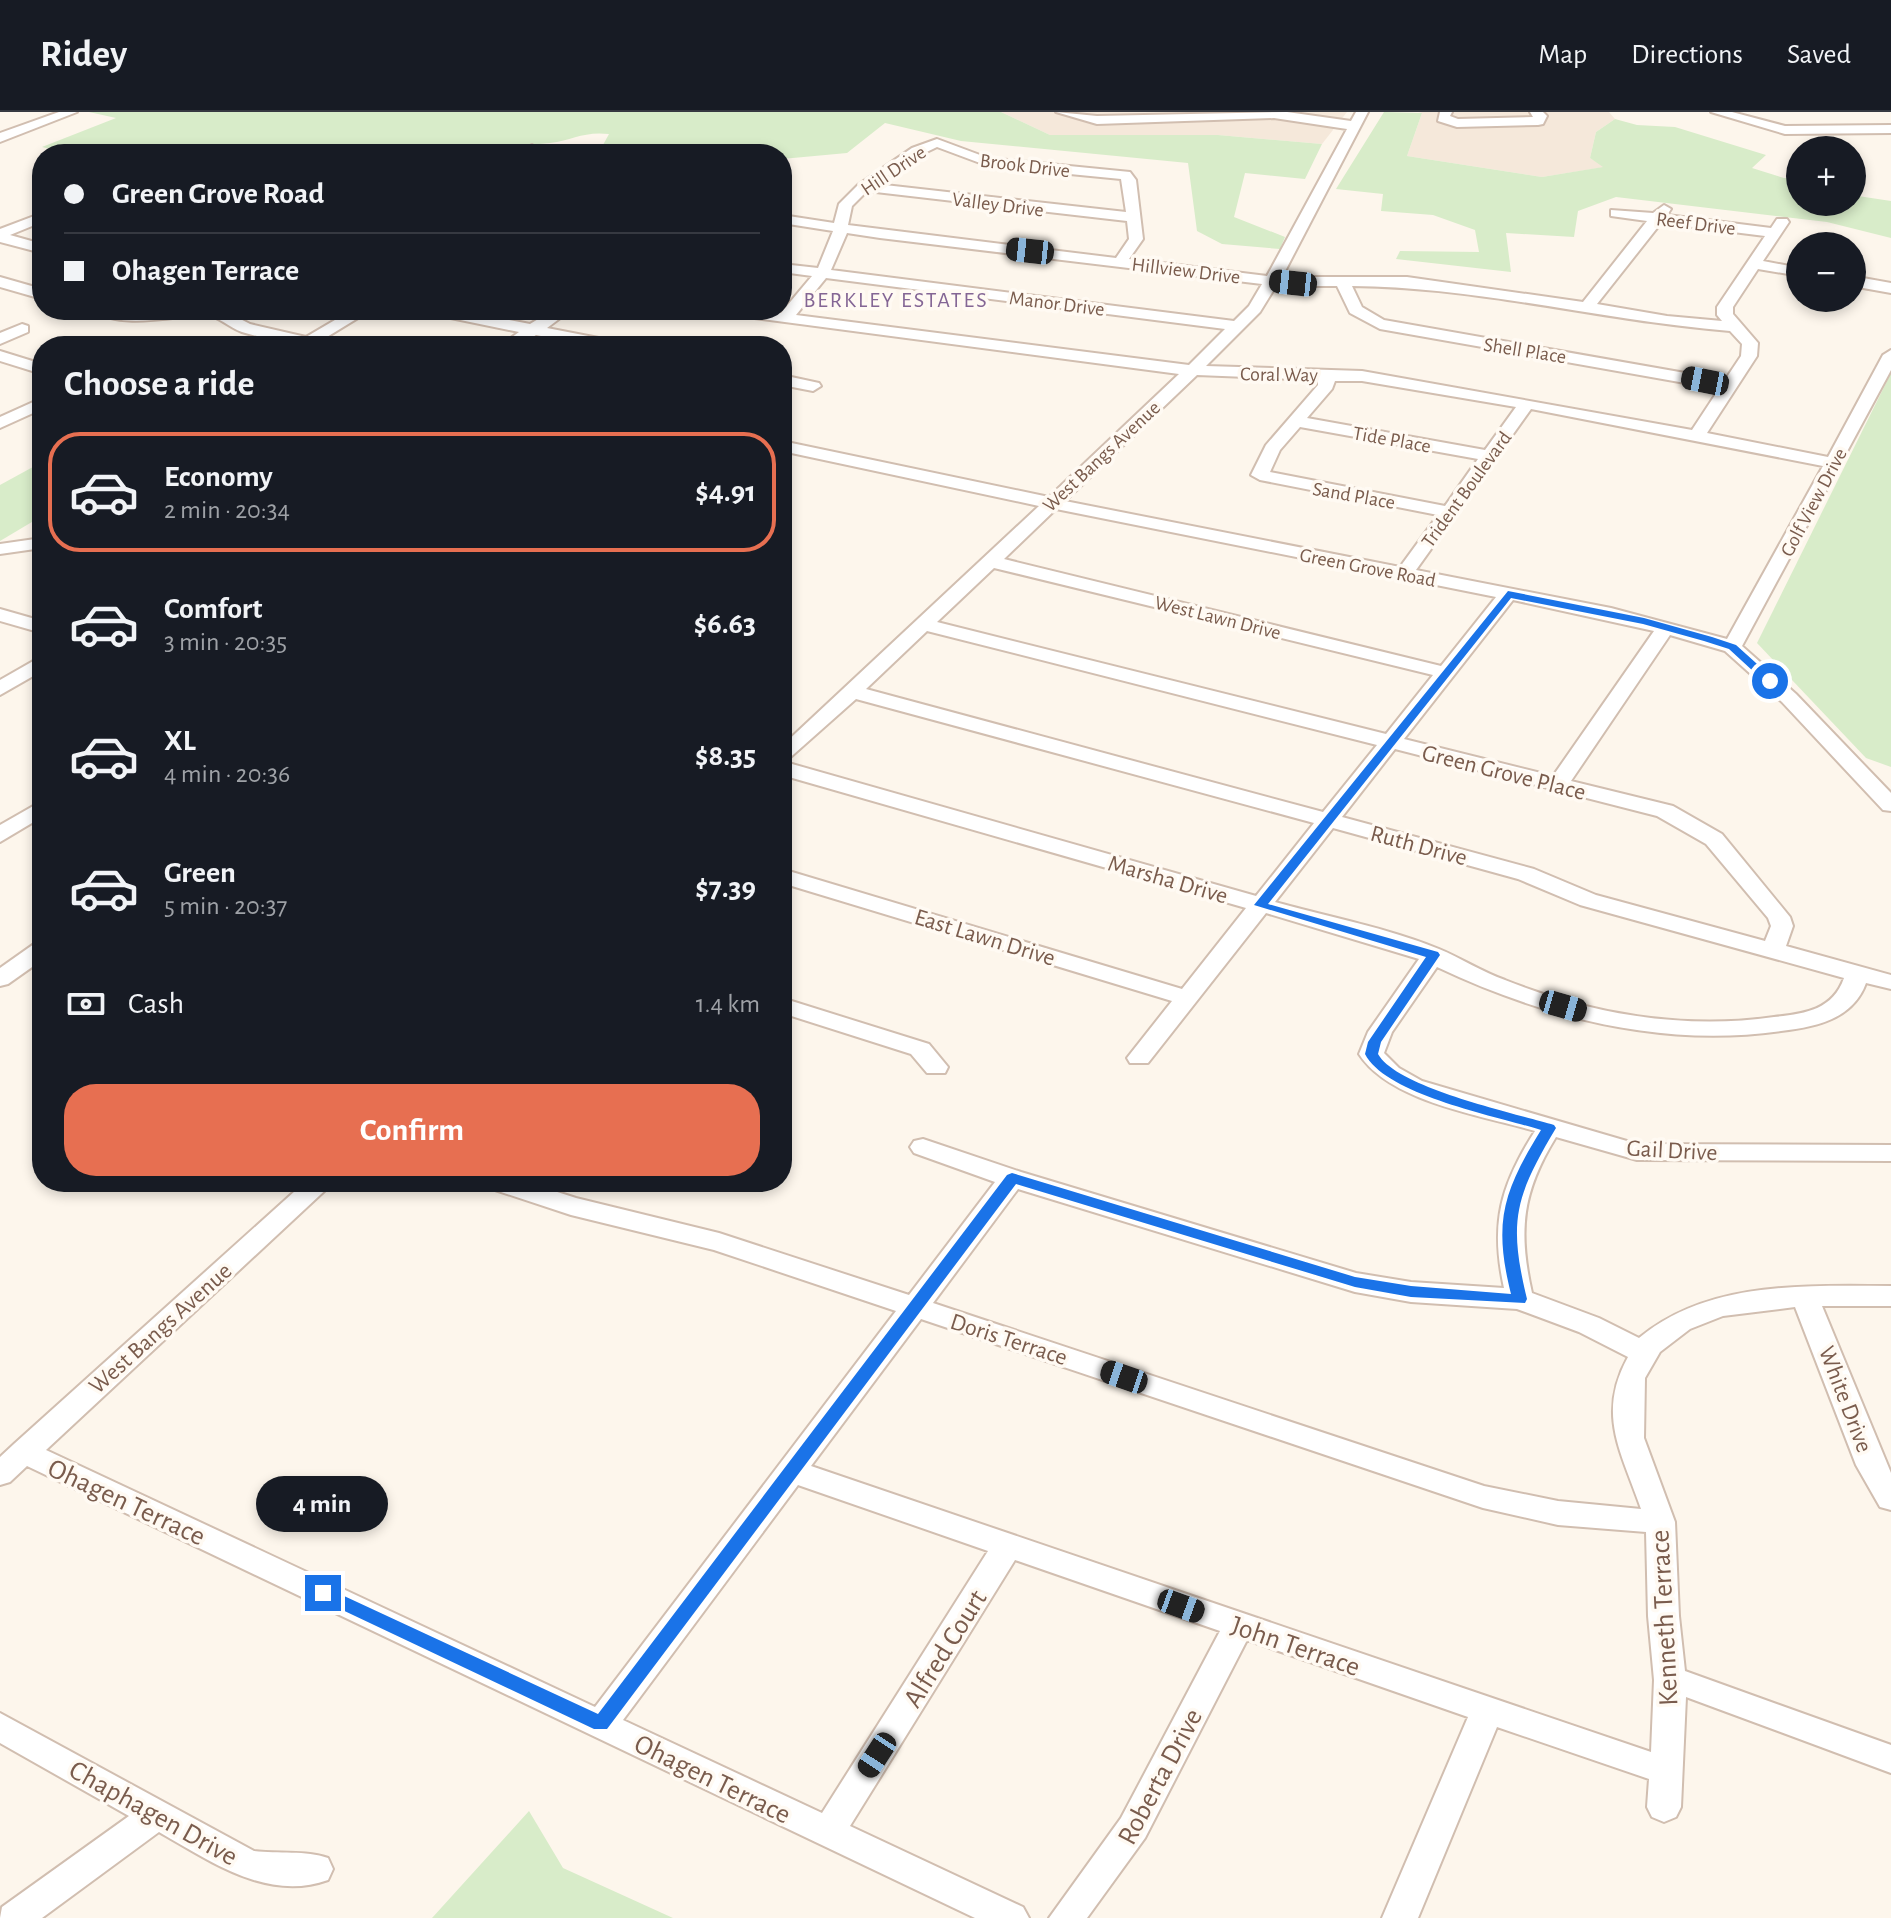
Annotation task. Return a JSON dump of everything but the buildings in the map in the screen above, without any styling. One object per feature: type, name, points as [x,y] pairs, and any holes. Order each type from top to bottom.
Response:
[{"type":"street","points":[[0,138],[71,112]]},
{"type":"street","points":[[1062,112],[1097,120],[1274,114],[1359,119]]},
{"type":"street","points":[[1446,112],[1443,118],[1457,123],[1513,117],[1538,121],[1540,116],[1536,112]]},
{"type":"street","points":[[1717,112],[1785,130],[1884,130]]},
{"type":"street","points":[[1856,112],[1884,130]]},
{"type":"street","name":"West Bangs Avenue","points":[[792,747],[1262,300],[1359,119]]},
{"type":"street","name":"Brook Drive","points":[[933,143],[948,145],[968,157],[988,162],[1121,174],[1129,180],[1132,217]]},
{"type":"street","name":"Hill Drive","points":[[792,310],[822,273],[841,229],[844,207],[865,187],[933,143]]},
{"type":"street","name":"Valley Drive","points":[[865,187],[1132,217]]},
{"type":"street","name":"Reef Drive","points":[[1616,213],[1660,214],[1779,227],[1754,264]]},
{"type":"street","points":[[1586,308],[1660,214]]},
{"type":"street","points":[[1120,262],[1135,241],[1132,217]]},
{"type":"street","name":"Hillview Drive","points":[[792,221],[1274,281],[1397,281],[1667,321],[1732,326]]},
{"type":"street","points":[[0,236],[32,222]]},
{"type":"street","points":[[0,236],[32,246]]},
{"type":"street","points":[[1697,435],[1749,356],[1751,347],[1732,326],[1725,315],[1725,307],[1754,264],[1786,270]]},
{"type":"street","name":"Manor Drive","points":[[792,269],[1236,326]]},
{"type":"street","points":[[0,282],[32,291]]},
{"type":"street","name":"Shell Place","points":[[1343,282],[1355,310],[1380,324],[1729,386]]},
{"type":"street","points":[[1866,284],[1891,288]]},
{"type":"street","points":[[230,320],[245,328],[281,336]]},
{"type":"street","points":[[318,336],[346,320]]},
{"type":"street","points":[[485,320],[563,336]]},
{"type":"street","points":[[524,336],[548,320]]},
{"type":"street","name":"Coral Way","points":[[792,320],[1190,370],[1259,375],[1362,376],[1697,435],[1834,463]]},
{"type":"street","points":[[0,339],[22,329]]},
{"type":"street","name":"Golf View Drive","points":[[1732,647],[1891,355]]},
{"type":"street","points":[[0,356],[32,366]]},
{"type":"street","points":[[1295,421],[1326,386],[1327,375]]},
{"type":"street","points":[[792,382],[813,386]]},
{"type":"street","name":"Trident Boulevard","points":[[1405,573],[1527,404]]},
{"type":"street","points":[[0,423],[32,408]]},
{"type":"street","name":"Tide Place","points":[[1295,421],[1489,456]]},
{"type":"street","name":"Sand Place","points":[[1295,421],[1272,449],[1260,475],[1449,512]]},
{"type":"street","name":"Green Grove Road","points":[[792,448],[1049,504],[1666,627],[1732,647],[1789,698],[1891,805]]},
{"type":"street","points":[[0,549],[32,544]]},
{"type":"street","name":"West Lawn Drive","points":[[990,561],[1447,673]]},
{"type":"street","points":[[1139,1058],[1508,594]]},
{"type":"street","points":[[0,615],[32,624]]},
{"type":"street","name":"Green Grove Place","points":[[923,624],[1557,786],[1648,805],[1702,830],[1719,844],[1779,917],[1782,926],[1773,949]]},
{"type":"street","points":[[1557,786],[1666,627]]},
{"type":"street","points":[[0,689],[32,668]]},
{"type":"street","name":"Ruth Drive","points":[[851,691],[1526,874],[1588,900],[1891,982]]},
{"type":"street","name":"Marsha Drive","points":[[792,771],[1434,955],[1512,992],[1614,1020],[1654,1026],[1780,1025],[1808,1020],[1828,1013],[1846,999],[1857,973]]},
{"type":"street","points":[[0,835],[32,814]]},
{"type":"street","name":"East Lawn Drive","points":[[792,879],[1187,998]]},
{"type":"street","name":"Gail Drive","points":[[1434,955],[1375,1042],[1371,1054],[1390,1074],[1413,1087],[1615,1147],[1656,1153],[1891,1153]]},
{"type":"street","points":[[0,979],[32,956]]},
{"type":"street","points":[[792,1008],[920,1049],[936,1067]]},
{"type":"street","points":[[1520,1299],[1509,1254],[1509,1217],[1524,1169],[1549,1128]]},
{"type":"street","points":[[923,1147],[1012,1178],[1355,1282],[1411,1292],[1520,1299],[1589,1325],[1642,1352],[1667,1330],[1707,1310],[1761,1298],[1891,1296]]},
{"type":"street","points":[[601,1724],[1012,1178]]},
{"type":"street","name":"West Bangs Avenue","points":[[0,1474],[310,1192]]},
{"type":"street","name":"Doris Terrace","points":[[528,1192],[571,1206],[719,1242],[1483,1497],[1558,1513],[1660,1522]]},
{"type":"street","name":"White Drive","points":[[1805,1297],[1871,1465],[1891,1499]]},
{"type":"street","name":"Kenneth Terrace","points":[[1642,1352],[1631,1377],[1626,1422],[1632,1452],[1660,1522],[1670,1679],[1664,1807]]},
{"type":"street","name":"Ohagen Terrace","points":[[24,1452],[1011,1918]]},
{"type":"street","name":"John Terrace","points":[[791,1471],[1666,1771]]},
{"type":"street","name":"Alfred Court","points":[[828,1832],[1008,1545]]},
{"type":"street","name":"Roberta Drive","points":[[1067,1918],[1133,1828],[1239,1626]]},
{"type":"street","points":[[1670,1679],[1730,1698],[1891,1759]]},
{"type":"street","points":[[1400,1918],[1487,1711]]},
{"type":"street","name":"Chaphagen Drive","points":[[0,1727],[257,1868],[316,1869]]},
{"type":"street","points":[[14,1918],[158,1814]]},
{"type":"shaded area","points":[[1001,112],[1347,112],[1322,144],[1218,135],[1050,135]]},
{"type":"shaded area","points":[[1418,112],[1609,112],[1615,119],[1596,132],[1590,158],[1605,167],[1542,177],[1407,156],[1422,113]]},
{"type":"green space","points":[[89,112],[1001,112],[1050,135],[1218,135],[1322,144],[1305,179],[1245,173],[1234,217],[1285,237],[1280,249],[1222,244],[1197,231],[1188,163],[961,141],[885,123],[847,153],[792,158],[792,144],[604,144],[609,134],[600,133],[538,144],[50,144],[116,118]]},
{"type":"green space","points":[[1384,112],[1422,113],[1407,156],[1542,177],[1603,167],[1590,158],[1596,132],[1615,119],[1637,125],[1675,127],[1766,155],[1752,168],[1786,178],[1786,216],[1866,216],[1866,197],[1891,201],[1891,238],[1827,222],[1616,197],[1578,211],[1574,237],[1506,233],[1511,272],[1396,259],[1400,251],[1479,252],[1475,230],[1433,215],[1381,211],[1383,194],[1336,189]]},
{"type":"green space","points":[[1891,373],[1891,767],[1866,758],[1757,643]]},
{"type":"green space","points":[[32,467],[32,522],[0,541],[0,485]]},
{"type":"green space","points":[[529,1811],[563,1868],[673,1918],[432,1918]]},
{"type":"district","name":"BERKLEY ESTATES","points":[[896,299]]},
{"type":"route","points":[[323,1593],[601,1724],[1012,1178],[1355,1282],[1411,1292],[1520,1299],[1509,1254],[1509,1217],[1524,1169],[1549,1128],[1413,1087],[1375,1061],[1371,1054],[1380,1032],[1434,955],[1261,905],[1508,594],[1644,622],[1708,639],[1732,647],[1770,681]]}]
